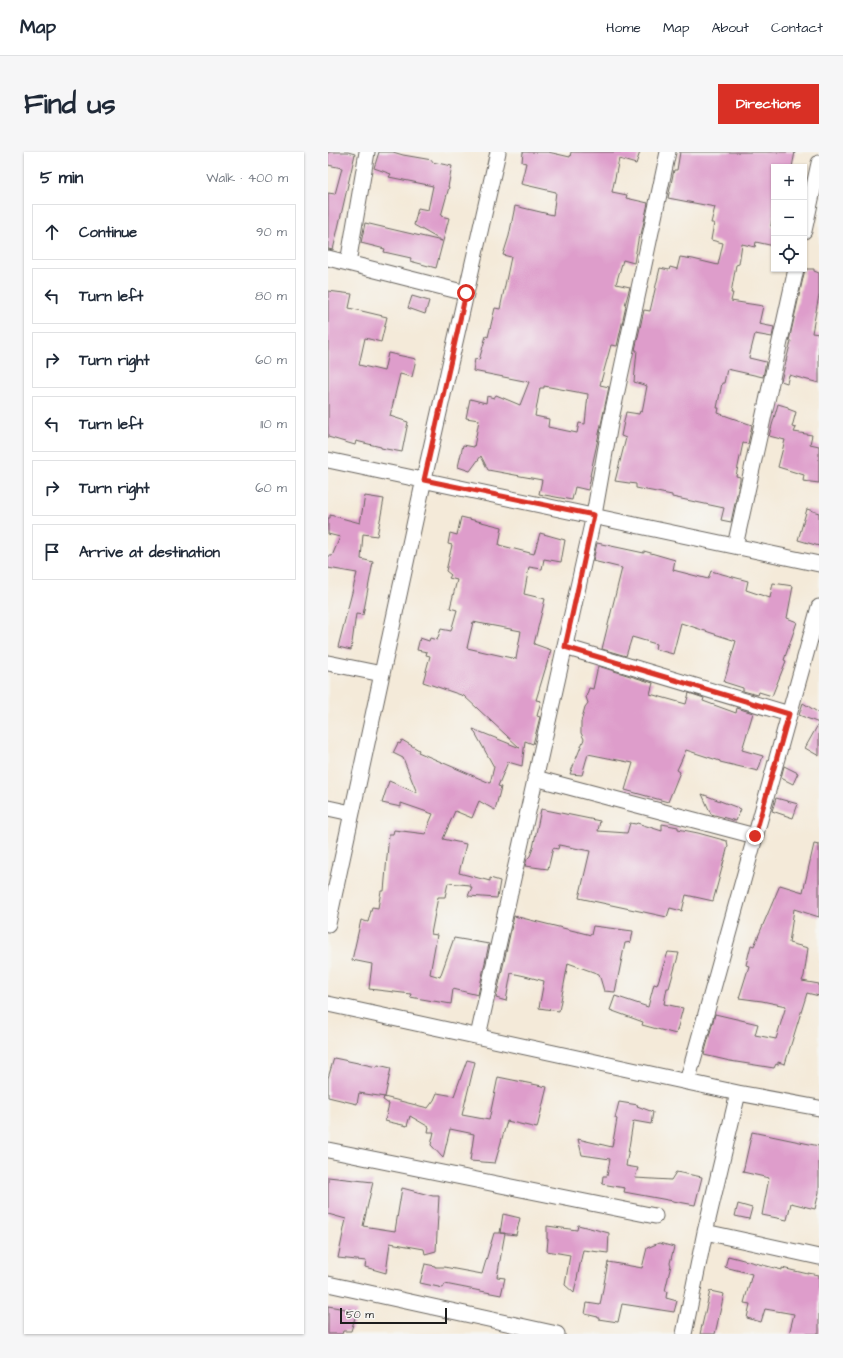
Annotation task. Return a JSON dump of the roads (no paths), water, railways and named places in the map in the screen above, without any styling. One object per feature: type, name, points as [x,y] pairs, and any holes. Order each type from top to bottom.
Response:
[{"type":"street","points":[[348,263],[367,152]]},
{"type":"street","points":[[328,924],[351,813],[497,152]]},
{"type":"street","points":[[478,1036],[594,515],[610,424],[668,152]]},
{"type":"street","points":[[807,217],[819,163]]},
{"type":"street","points":[[328,258],[466,293]]},
{"type":"street","points":[[735,546],[795,272]]},
{"type":"street","points":[[328,460],[594,515],[819,564]]},
{"type":"street","points":[[687,1082],[819,607]]},
{"type":"street","points":[[565,647],[789,714]]},
{"type":"street","points":[[328,663],[382,674]]},
{"type":"street","points":[[536,778],[755,836]]},
{"type":"street","points":[[328,808],[351,813]]},
{"type":"street","points":[[328,1004],[738,1093],[819,1108]]},
{"type":"street","points":[[684,1334],[705,1232],[738,1093]]},
{"type":"street","points":[[328,1150],[655,1216]]},
{"type":"street","points":[[705,1232],[819,1257]]},
{"type":"street","points":[[328,1284],[557,1334]]}]
